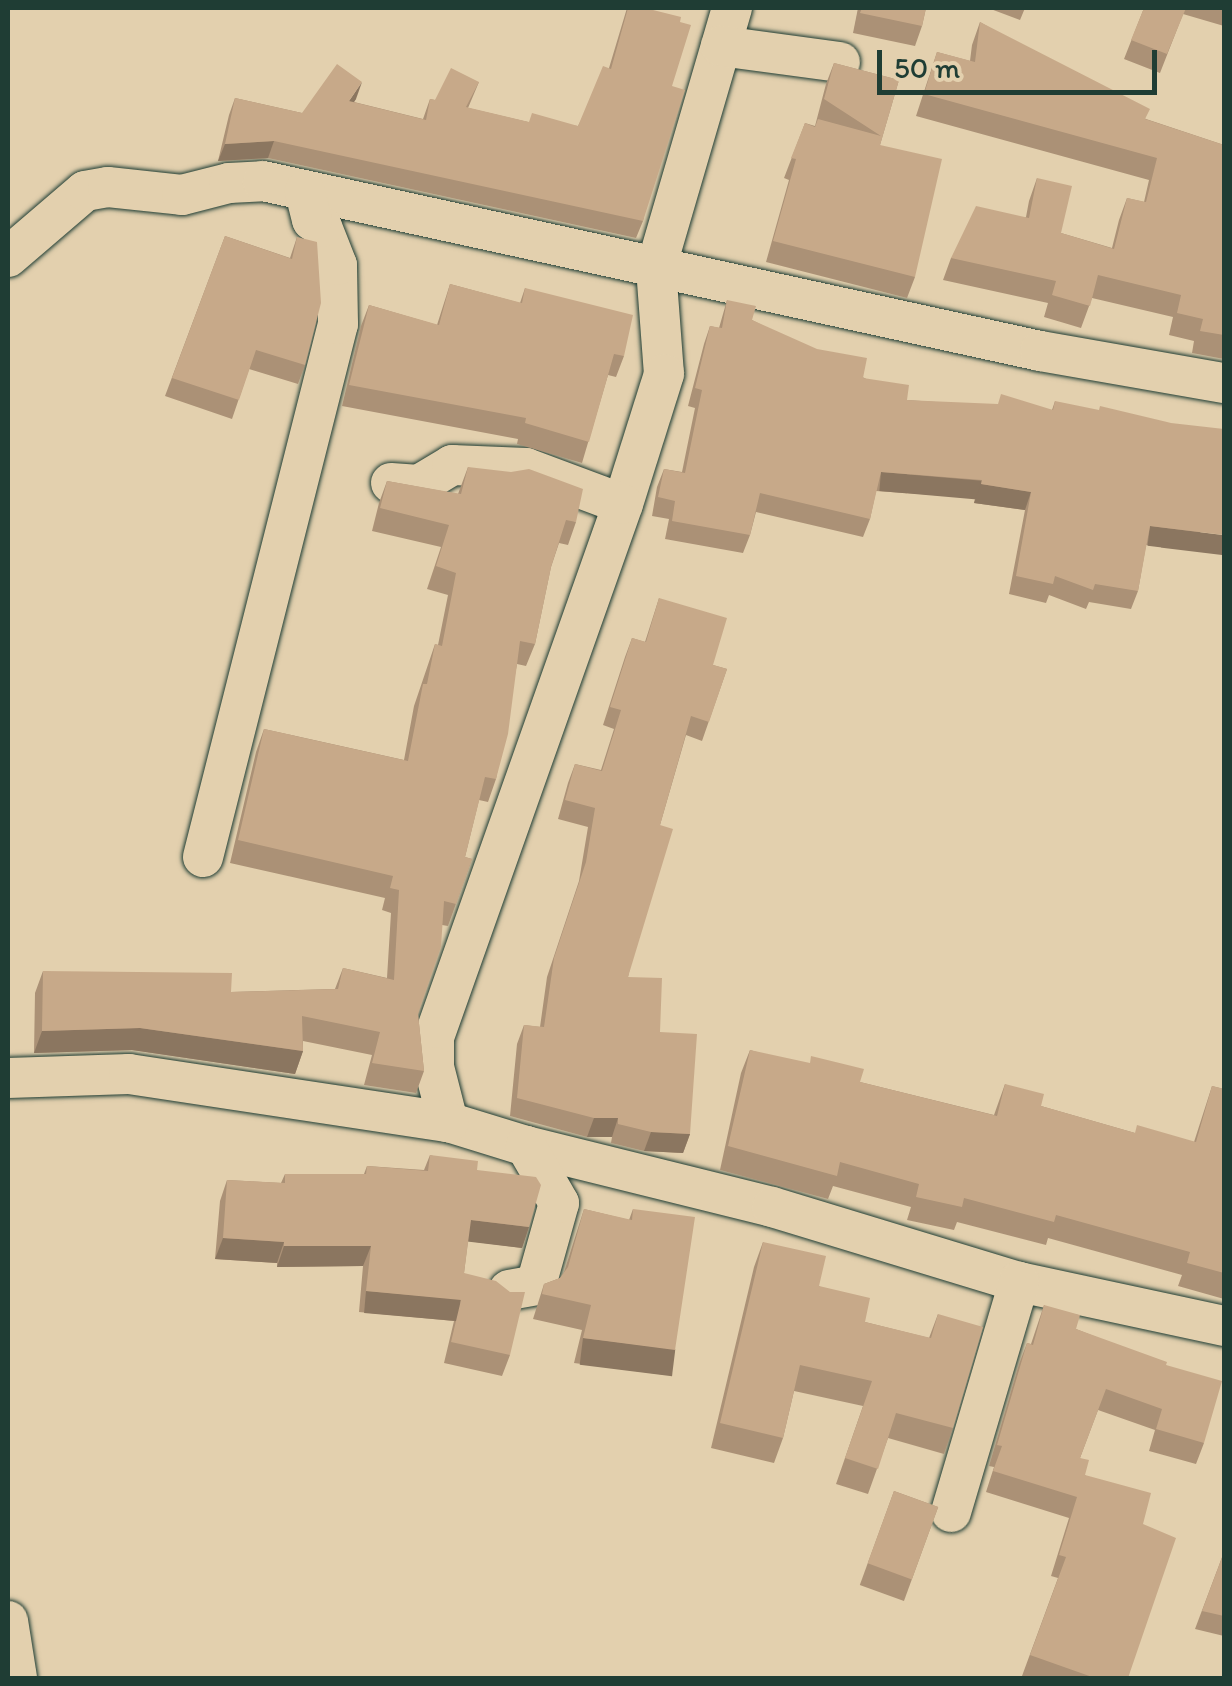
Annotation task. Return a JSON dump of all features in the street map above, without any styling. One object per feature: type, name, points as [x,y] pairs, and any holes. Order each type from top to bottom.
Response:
[{"type":"street","points":[[448,1122],[434,1067],[434,1038],[623,504],[664,374],[656,268],[732,8]]},
{"type":"street","points":[[721,46],[840,62]]},
{"type":"street","points":[[8,257],[85,191],[96,188],[182,195],[248,180],[1040,351],[1224,383]]},
{"type":"street","points":[[203,857],[338,324],[337,265],[322,227],[312,220],[305,190]]},
{"type":"street","points":[[391,483],[419,485],[452,465],[526,468],[623,504]]},
{"type":"street","points":[[8,1078],[129,1074],[165,1077],[448,1122],[526,1146],[772,1206],[1019,1282],[1224,1326]]},
{"type":"street","points":[[509,1290],[536,1285],[559,1203],[526,1146]]},
{"type":"street","points":[[951,1512],[1019,1282]]},
{"type":"street","points":[[8,1621],[17,1678]]},
{"type":"building","points":[[628,8],[681,17],[680,22],[691,25],[672,86],[685,90],[643,221],[274,141],[225,144],[235,98],[302,113],[337,64],[362,82],[349,101],[426,120],[430,99],[435,100],[451,68],[479,82],[466,107],[529,122],[532,113],[578,126],[603,66],[611,69]]},
{"type":"building","points":[[862,8],[926,8],[922,26],[860,13]]},
{"type":"building","points":[[1144,8],[1186,8],[1167,54],[1131,40]]},
{"type":"building","points":[[980,22],[1150,109],[1145,119],[1224,145],[1224,335],[1200,331],[1203,319],[1177,313],[1181,295],[1098,275],[1090,306],[1052,295],[1056,281],[951,258],[976,206],[1029,218],[1037,178],[1072,186],[1061,233],[1114,249],[1127,198],[1146,202],[1157,158],[924,94],[937,52],[975,62]]},
{"type":"building","points":[[834,63],[899,80],[880,145],[942,159],[915,277],[773,241],[796,159],[791,158],[805,123],[815,127],[818,119],[881,136],[824,99]]},
{"type":"building","points":[[225,236],[292,259],[297,237],[317,242],[321,303],[305,365],[256,350],[239,400],[172,378]]},
{"type":"building","points":[[450,284],[522,303],[525,288],[633,315],[624,356],[614,354],[589,442],[525,423],[526,418],[349,385],[369,305],[439,325]]},
{"type":"building","points":[[727,300],[756,306],[752,320],[817,349],[867,358],[863,378],[909,385],[907,400],[998,404],[1001,394],[1053,410],[1055,401],[1099,410],[1100,406],[1171,423],[1224,429],[1224,535],[1150,526],[1138,591],[1095,584],[1093,590],[1055,576],[1053,584],[1016,576],[1031,492],[981,484],[982,480],[881,472],[870,519],[760,493],[750,535],[672,521],[675,501],[658,497],[664,469],[685,473],[702,390],[695,388],[710,326],[722,328]]},
{"type":"building","points":[[468,467],[511,472],[529,469],[583,489],[576,522],[566,520],[551,567],[535,644],[520,641],[508,734],[496,779],[485,777],[465,857],[472,859],[456,904],[444,901],[441,947],[418,1014],[424,1071],[372,1063],[380,1032],[302,1016],[303,1051],[140,1028],[42,1031],[43,971],[232,973],[231,992],[338,989],[343,968],[394,980],[399,890],[390,888],[393,876],[238,840],[264,729],[408,761],[423,684],[427,684],[435,644],[442,646],[456,573],[436,566],[449,525],[380,508],[387,481],[461,494]]},
{"type":"building","points":[[659,598],[727,618],[713,665],[727,669],[709,722],[691,716],[660,825],[673,829],[628,977],[662,978],[660,1032],[697,1034],[690,1134],[651,1132],[618,1124],[618,1118],[594,1118],[517,1098],[524,1025],[544,1027],[554,958],[586,862],[595,808],[565,800],[575,764],[602,771],[621,710],[610,707],[632,638],[646,642]]},
{"type":"building","points":[[750,1050],[810,1063],[811,1056],[864,1069],[860,1082],[997,1116],[1005,1084],[1044,1094],[1041,1106],[1135,1133],[1137,1125],[1196,1142],[1212,1086],[1224,1089],[1224,1273],[1187,1263],[1190,1252],[1056,1215],[1054,1222],[964,1198],[962,1207],[916,1197],[919,1184],[840,1162],[837,1176],[728,1146]]},
{"type":"building","points":[[430,1155],[478,1161],[477,1170],[536,1177],[541,1185],[529,1227],[471,1220],[464,1273],[496,1281],[510,1292],[525,1292],[510,1355],[451,1342],[461,1300],[366,1291],[371,1246],[284,1246],[284,1242],[223,1238],[227,1180],[285,1183],[285,1174],[366,1174],[367,1166],[428,1171]]},
{"type":"building","points":[[584,1209],[632,1220],[633,1209],[695,1217],[675,1350],[583,1338],[591,1305],[542,1294],[544,1284],[560,1278],[568,1267]]},
{"type":"building","points":[[763,1242],[826,1256],[819,1286],[870,1298],[865,1322],[931,1338],[938,1314],[983,1327],[953,1428],[896,1413],[878,1469],[845,1458],[872,1381],[800,1365],[783,1438],[720,1423]]},
{"type":"building","points":[[1044,1305],[1080,1315],[1076,1329],[1167,1362],[1166,1365],[1222,1381],[1204,1443],[1156,1429],[1162,1409],[1106,1389],[1080,1458],[1089,1460],[1085,1475],[1151,1493],[1143,1524],[1176,1538],[1128,1678],[1095,1678],[1030,1655],[1066,1557],[1059,1555],[1077,1497],[993,1471],[1027,1343],[1033,1345]]},
{"type":"building","points":[[894,1491],[938,1507],[912,1579],[868,1563]]},
{"type":"building","points":[[1224,1552],[1224,1616],[1202,1611]]}]
